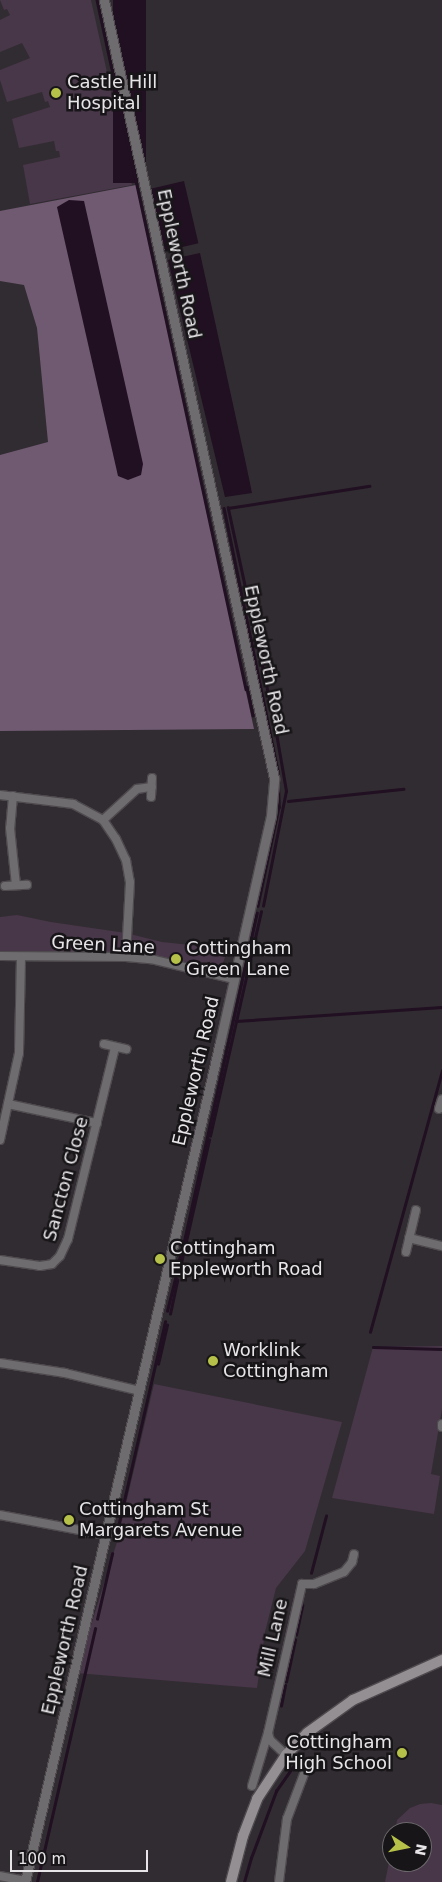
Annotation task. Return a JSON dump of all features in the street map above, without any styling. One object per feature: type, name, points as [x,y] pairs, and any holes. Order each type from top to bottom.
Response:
[{"type":"main road","points":[[231,1882],[243,1836],[257,1800],[286,1755],[307,1733],[353,1700],[442,1660]]},
{"type":"street","name":"Eppleworth Road","points":[[25,1881],[140,1391],[271,816],[274,778],[104,0]]},
{"type":"street","points":[[152,778],[152,797]]},
{"type":"street","points":[[103,820],[136,789],[152,787]]},
{"type":"street","points":[[0,795],[73,804],[103,820],[116,839],[126,860],[130,882],[126,957]]},
{"type":"street","points":[[13,796],[10,828],[16,885]]},
{"type":"street","points":[[5,886],[27,885]]},
{"type":"street","name":"Green Lane","points":[[0,956],[126,957],[151,960],[234,979]]},
{"type":"street","points":[[0,1140],[19,1053],[21,957]]},
{"type":"street","points":[[104,1044],[126,1049]]},
{"type":"street","name":"Sancton Close","points":[[0,1260],[40,1266],[52,1264],[60,1256],[68,1239],[115,1048]]},
{"type":"street","points":[[439,1109],[442,1099]]},
{"type":"street","points":[[8,1104],[97,1123]]},
{"type":"street","points":[[406,1252],[416,1210]]},
{"type":"street","points":[[409,1238],[442,1246]]},
{"type":"street","points":[[0,1363],[66,1373],[140,1391]]},
{"type":"street","points":[[0,1515],[106,1535]]},
{"type":"street","name":"Mill Lane","points":[[252,1786],[268,1733],[302,1584],[314,1584],[344,1572],[352,1562],[354,1554]]},
{"type":"street","points":[[268,1733],[270,1740],[286,1755]]},
{"type":"street","points":[[279,1882],[287,1819],[304,1774]]},
{"type":"street","points":[[0,1876],[25,1881]]},
{"type":"shaded area","name":"Castle Hill Hospital","points":[[0,0],[91,0],[132,185],[30,204],[23,165],[60,157],[59,151],[56,151],[54,141],[19,148],[12,119],[50,107],[48,101],[45,102],[42,92],[7,102],[0,80],[0,70],[30,58],[22,43],[0,52],[0,20],[10,15],[7,9],[4,10]]},
{"type":"shaded area","points":[[113,0],[146,0],[146,183],[113,183]]},
{"type":"shaded area","points":[[184,181],[198,243],[165,251],[151,189]]},
{"type":"shaded area","points":[[136,185],[254,729],[0,731],[0,455],[48,442],[37,328],[24,285],[0,281],[0,211]]},
{"type":"shaded area","points":[[69,200],[84,201],[143,464],[141,475],[128,480],[118,476],[57,207]]},
{"type":"shaded area","points":[[200,253],[252,493],[225,497],[168,260]]},
{"type":"shaded area","points":[[17,915],[126,933],[162,942],[228,949],[218,976],[151,959],[0,956],[0,917]]},
{"type":"shaded area","points":[[442,1346],[442,1409],[431,1474],[440,1476],[434,1514],[332,1498],[373,1347]]},
{"type":"shaded area","points":[[154,1384],[342,1422],[305,1551],[276,1588],[265,1632],[257,1688],[76,1673],[117,1542]]},
{"type":"shaded area","points":[[420,1804],[442,1805],[442,1882],[385,1882],[387,1872],[432,1872],[432,1822],[397,1822],[410,1808]]},
{"type":"waterway","points":[[97,0],[246,689]]},
{"type":"waterway","points":[[273,717],[228,508],[369,486]]},
{"type":"waterway","points":[[224,508],[278,771],[279,807],[258,906]]},
{"type":"waterway","points":[[247,687],[253,715]]},
{"type":"waterway","points":[[263,906],[286,791],[275,727]]},
{"type":"waterway","points":[[288,801],[403,789]]},
{"type":"waterway","points":[[210,1136],[261,912]]},
{"type":"waterway","points":[[182,1250],[257,913]]},
{"type":"waterway","points":[[236,1021],[442,1007]]},
{"type":"waterway","points":[[370,1332],[442,1071]]},
{"type":"waterway","points":[[184,1250],[209,1140]]},
{"type":"waterway","points":[[179,1274],[183,1254]]},
{"type":"waterway","points":[[176,1273],[180,1256]]},
{"type":"waterway","points":[[167,1311],[175,1278]]},
{"type":"waterway","points":[[170,1314],[177,1280]]},
{"type":"waterway","points":[[115,1540],[165,1322]]},
{"type":"waterway","points":[[158,1364],[167,1325]]},
{"type":"waterway","points":[[373,1347],[442,1349]]},
{"type":"waterway","points":[[311,1573],[326,1516]]},
{"type":"waterway","points":[[97,1619],[112,1554]]},
{"type":"waterway","points":[[296,1635],[302,1606]]},
{"type":"waterway","points":[[37,1882],[95,1629]]},
{"type":"waterway","points":[[286,1682],[295,1640]]},
{"type":"waterway","points":[[281,1706],[285,1685]]},
{"type":"waterway","points":[[244,1882],[276,1791],[293,1767]]},
{"type":"place","name":"Castle Hill Hospital","points":[[56,93]]},
{"type":"place","name":"Cottingham Green Lane","points":[[176,959]]},
{"type":"place","name":"Cottingham Eppleworth Road","points":[[160,1259]]},
{"type":"place","name":"Worklink Cottingham","points":[[213,1361]]},
{"type":"place","name":"Cottingham St Margarets Avenue","points":[[69,1520]]},
{"type":"place","name":"Cottingham High School","points":[[402,1753]]}]
